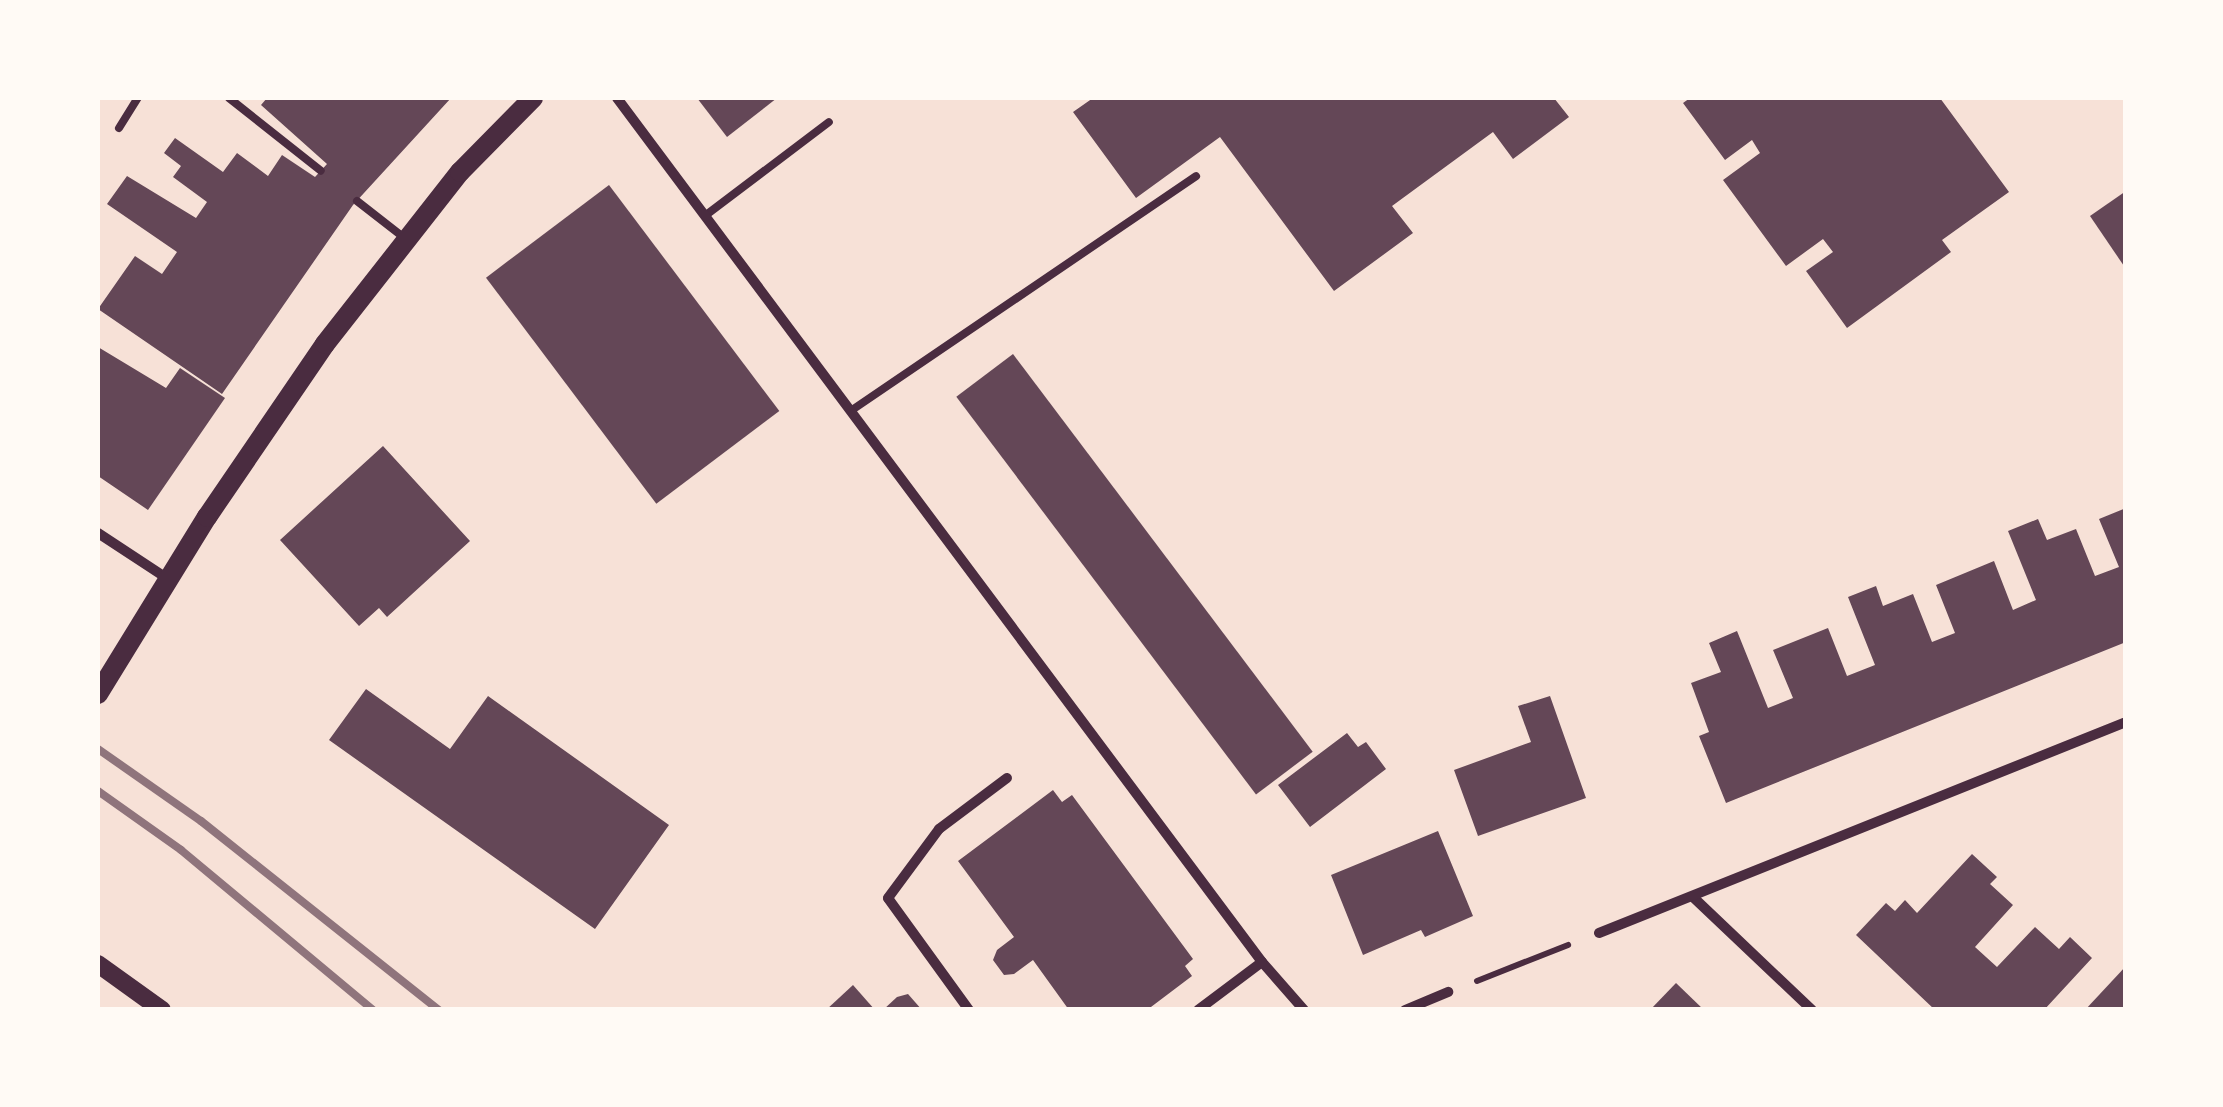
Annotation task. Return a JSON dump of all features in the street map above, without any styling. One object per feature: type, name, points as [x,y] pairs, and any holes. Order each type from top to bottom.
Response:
[{"type":"main road","points":[[98,694],[324,344],[460,172],[533,98]]},
{"type":"street","points":[[618,98],[1262,962],[1304,1010]]},
{"type":"street","points":[[98,533],[169,579]]},
{"type":"street","points":[[1599,933],[2126,722]]},
{"type":"street","points":[[969,1010],[888,898],[939,829],[1007,778]]},
{"type":"street","points":[[1693,897],[1812,1010]]},
{"type":"street","points":[[1198,1010],[1262,962]]},
{"type":"street","points":[[98,964],[162,1010]]},
{"type":"street","points":[[1404,1010],[1448,992]]},
{"type":"lane","points":[[119,128],[138,98]]},
{"type":"lane","points":[[230,98],[321,171]]},
{"type":"lane","points":[[706,214],[829,122]]},
{"type":"lane","points":[[852,410],[1196,176]]},
{"type":"lane","points":[[357,200],[407,240]]},
{"type":"path","points":[[1448,992],[1599,933]]},
{"type":"building","points":[[267,98],[451,98],[353,205],[222,394],[98,309],[135,256],[162,274],[177,252],[107,204],[127,176],[196,218],[207,202],[173,177],[181,166],[164,153],[175,138],[223,172],[237,153],[268,176],[282,155],[315,177],[327,164],[261,105]]},
{"type":"building","points":[[697,98],[777,98],[727,137]]},
{"type":"building","points":[[1093,98],[1554,98],[1569,117],[1513,159],[1493,132],[1392,206],[1413,233],[1334,291],[1220,137],[1136,198],[1073,112]]},
{"type":"building","points":[[1690,98],[1940,98],[2009,192],[1942,240],[1951,252],[1847,328],[1806,271],[1833,252],[1823,239],[1786,266],[1723,180],[1760,153],[1752,140],[1725,160],[1683,103]]},
{"type":"building","points":[[609,185],[779,411],[656,504],[486,278]]},
{"type":"building","points":[[2126,191],[2126,269],[2090,216]]},
{"type":"building","points":[[98,347],[166,388],[180,368],[225,398],[148,510],[98,476]]},
{"type":"building","points":[[1013,354],[1313,752],[1256,794],[956,397]]},
{"type":"building","points":[[383,446],[470,541],[387,617],[379,608],[359,626],[280,540]]},
{"type":"building","points":[[2126,508],[2126,642],[1726,803],[1699,736],[1709,732],[1691,683],[1721,672],[1709,643],[1737,631],[1768,708],[1793,698],[1773,650],[1828,628],[1847,676],[1875,665],[1848,597],[1876,586],[1883,606],[1913,594],[1932,642],[1955,633],[1936,585],[1994,561],[2013,610],[2036,600],[2008,531],[2038,519],[2047,540],[2076,529],[2095,576],[2119,567],[2099,519]]},
{"type":"building","points":[[366,689],[450,749],[488,696],[669,825],[595,929],[329,740]]},
{"type":"building","points":[[1550,696],[1586,798],[1478,836],[1454,770],[1531,742],[1518,706]]},
{"type":"building","points":[[1347,733],[1358,747],[1366,742],[1386,769],[1310,827],[1278,785]]},
{"type":"building","points":[[1053,790],[1062,802],[1072,795],[1193,959],[1185,966],[1192,976],[1147,1010],[1069,1010],[1033,960],[1014,974],[1004,975],[993,960],[997,950],[1014,937],[958,861]]},
{"type":"building","points":[[1438,831],[1473,916],[1425,937],[1421,930],[1363,955],[1331,875]]},
{"type":"building","points":[[1972,854],[1997,877],[1990,884],[2013,905],[1975,947],[1997,967],[2035,927],[2059,949],[2070,937],[2092,958],[2044,1010],[1935,1010],[1856,935],[1886,903],[1895,911],[1905,900],[1917,913]]},
{"type":"building","points":[[2126,966],[2126,1010],[2085,1010]]},
{"type":"building","points":[[1676,983],[1704,1010],[1650,1010]]},
{"type":"building","points":[[853,985],[875,1010],[826,1010]]},
{"type":"building","points":[[908,994],[922,1010],[883,1010],[897,997]]},
{"type":"railway","points":[[98,749],[201,821],[439,1010]]},
{"type":"railway","points":[[98,791],[181,850],[373,1010]]}]
